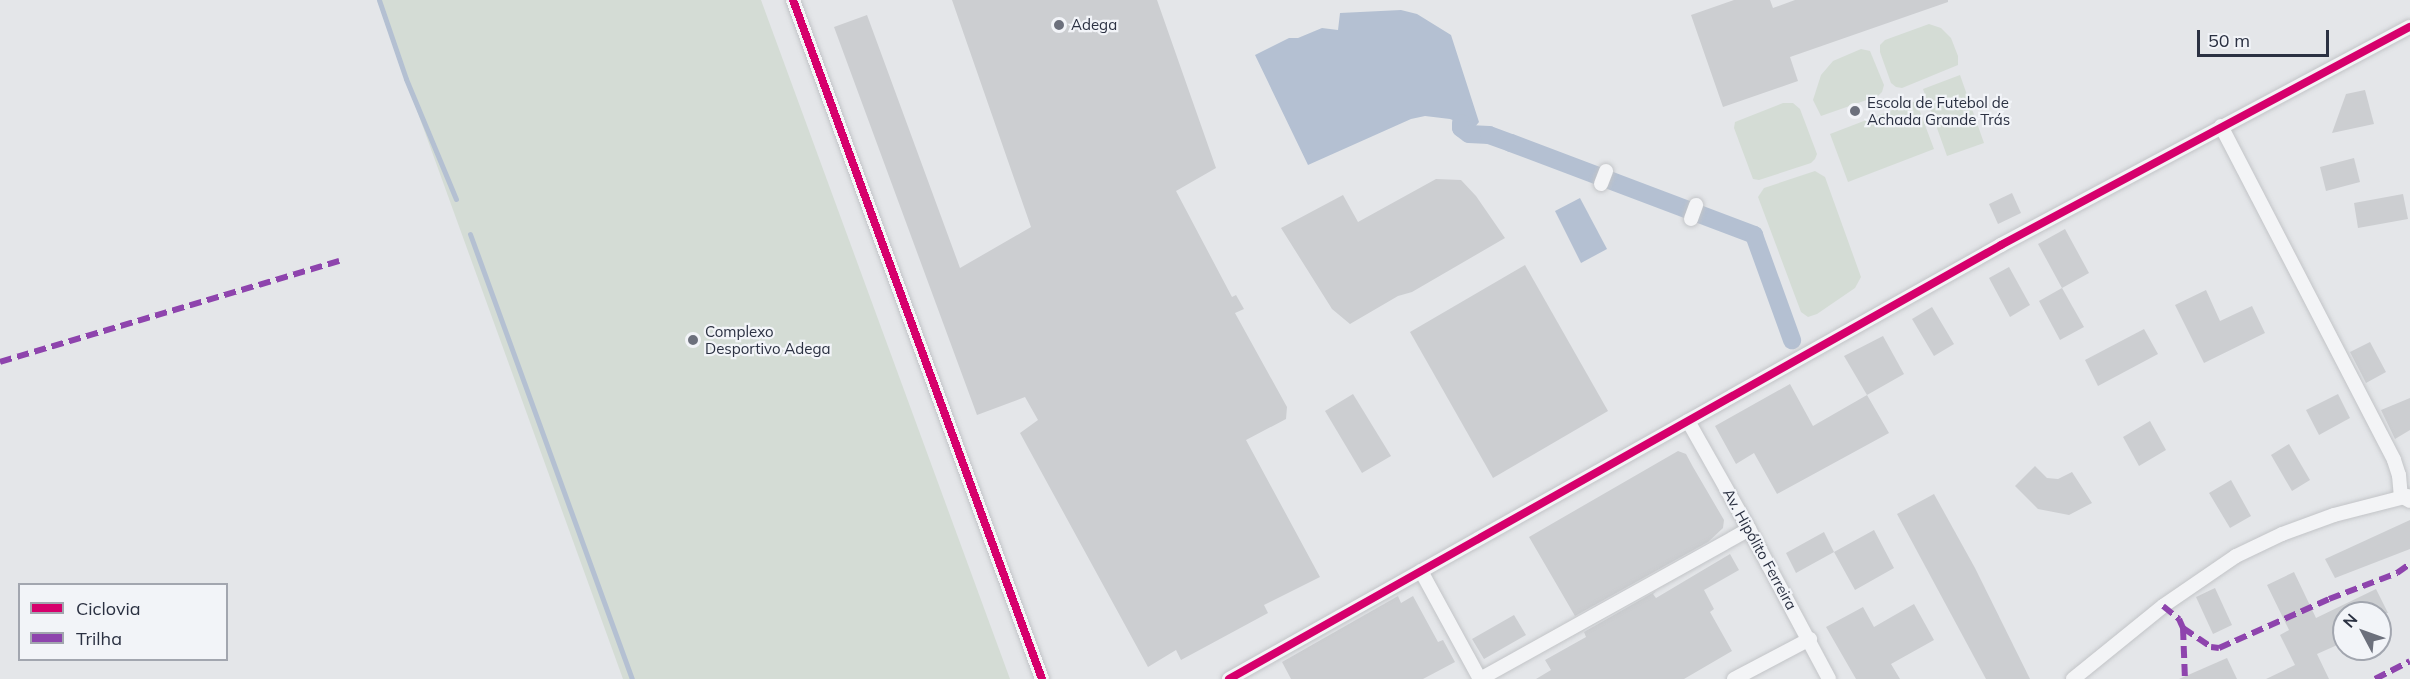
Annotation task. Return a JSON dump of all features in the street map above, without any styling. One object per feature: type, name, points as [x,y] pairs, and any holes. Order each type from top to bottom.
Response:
[{"type":"street","points":[[793,0],[1042,679]]},
{"type":"street","points":[[1229,679],[2001,245],[2410,27]]},
{"type":"street","points":[[2073,679],[2163,606],[2213,570],[2259,544],[2334,514],[2407,498],[2394,460],[2221,126]]},
{"type":"street","points":[[1601,184],[1605,171]]},
{"type":"street","points":[[1691,219],[1696,205]]},
{"type":"street","name":"Av. Hipólito Ferreira","points":[[1688,422],[1810,639],[1829,679]]},
{"type":"street","points":[[1421,571],[1480,679],[1749,529]]},
{"type":"street","points":[[1734,679],[1810,639]]},
{"type":"shaded area","name":"Complexo Desportivo Adega","points":[[377,0],[761,0],[1010,679],[623,679]]},
{"type":"shaded area","points":[[1929,24],[1941,28],[1951,38],[1958,56],[1958,65],[1902,88],[1896,87],[1891,83],[1880,52],[1880,45],[1885,40]]},
{"type":"shaded area","points":[[1861,49],[1870,51],[1884,85],[1882,92],[1878,96],[1821,116],[1813,100],[1821,75],[1833,61]]},
{"type":"shaded area","points":[[1960,75],[1984,143],[1947,156],[1923,89]]},
{"type":"shaded area","points":[[1916,101],[1934,149],[1848,182],[1830,134]]},
{"type":"shaded area","points":[[1783,103],[1793,103],[1800,109],[1817,154],[1811,163],[1759,180],[1753,179],[1734,128],[1735,122]]},
{"type":"shaded area","points":[[1815,171],[1825,177],[1861,277],[1855,288],[1817,314],[1808,317],[1801,312],[1758,197],[1764,188]]},
{"type":"water","points":[[1401,10],[1417,14],[1451,35],[1479,122],[1474,128],[1450,119],[1425,116],[1411,119],[1308,165],[1255,55],[1289,38],[1298,38],[1322,28],[1338,30],[1340,13]]},
{"type":"water","points":[[1580,198],[1607,249],[1581,263],[1555,211]]},
{"type":"building","points":[[952,0],[1157,0],[1216,168],[1176,191],[1232,297],[1236,295],[1244,309],[1235,313],[1287,407],[1286,419],[1246,440],[1320,577],[1264,605],[1268,613],[1181,660],[1176,650],[1148,667],[1020,433],[1038,420],[1025,397],[977,415],[834,27],[867,15],[960,268],[1031,227]]},
{"type":"building","points":[[1734,0],[1770,0],[1773,8],[1795,0],[1948,0],[1948,2],[1790,57],[1798,81],[1723,107],[1691,15]]},
{"type":"building","points":[[2365,90],[2374,124],[2332,133],[2346,94]]},
{"type":"building","points":[[2354,158],[2360,182],[2326,191],[2320,167]]},
{"type":"building","points":[[1436,179],[1461,180],[1476,196],[1505,238],[1412,292],[1398,296],[1350,324],[1332,309],[1281,228],[1343,195],[1358,222]]},
{"type":"building","points":[[2012,193],[2021,213],[1998,224],[1989,204]]},
{"type":"building","points":[[2403,194],[2408,219],[2358,228],[2354,203]]},
{"type":"building","points":[[2065,229],[2089,273],[2062,288],[2038,244]]},
{"type":"building","points":[[1525,265],[1608,411],[1493,478],[1410,332]]},
{"type":"building","points":[[2009,267],[2030,305],[2010,317],[1989,278]]},
{"type":"building","points":[[2062,288],[2084,327],[2060,340],[2039,301]]},
{"type":"building","points":[[2206,290],[2220,321],[2252,306],[2265,333],[2204,363],[2175,305]]},
{"type":"building","points":[[1932,307],[1954,344],[1934,356],[1912,319]]},
{"type":"building","points":[[2144,329],[2158,354],[2098,386],[2085,360]]},
{"type":"building","points":[[1883,336],[1904,374],[1867,395],[1844,356]]},
{"type":"building","points":[[2370,342],[2386,372],[2366,383],[2350,352]]},
{"type":"building","points":[[1790,384],[1813,426],[1867,395],[1889,433],[1777,494],[1754,453],[1736,464],[1715,426]]},
{"type":"building","points":[[1353,394],[1391,456],[1362,473],[1325,411]]},
{"type":"building","points":[[2338,394],[2350,418],[2319,435],[2306,410]]},
{"type":"building","points":[[2410,398],[2410,430],[2395,439],[2381,410]]},
{"type":"building","points":[[2150,421],[2166,450],[2139,466],[2123,437]]},
{"type":"building","points":[[2289,444],[2310,480],[2292,491],[2271,455]]},
{"type":"building","points":[[1678,451],[1686,454],[1724,520],[1723,528],[1708,542],[1575,616],[1529,537]]},
{"type":"building","points":[[2035,466],[2047,478],[2058,479],[2072,472],[2092,503],[2069,515],[2038,509],[2015,486]]},
{"type":"building","points":[[2231,480],[2251,516],[2230,528],[2209,493]]},
{"type":"building","points":[[1934,494],[1975,568],[2030,679],[1986,679],[1897,514]]},
{"type":"building","points":[[2410,520],[2410,549],[2335,578],[2325,559]]},
{"type":"building","points":[[1874,530],[1894,568],[1855,590],[1834,552]]},
{"type":"building","points":[[1824,532],[1834,552],[1796,573],[1786,553]]},
{"type":"building","points":[[1730,554],[1739,570],[1704,590],[1714,609],[1710,612],[1732,651],[1684,679],[1536,679],[1551,670],[1545,660],[1586,637],[1584,632],[1656,591],[1653,594],[1656,598]]},
{"type":"building","points":[[2294,572],[2316,618],[2332,610],[2332,647],[2317,654],[2329,679],[2266,679],[2295,665],[2280,635],[2289,630],[2267,585]]},
{"type":"building","points":[[2215,588],[2232,625],[2213,634],[2196,597]]},
{"type":"building","points":[[2376,589],[2382,601],[2351,601]]},
{"type":"building","points":[[1398,596],[1401,603],[1413,596],[1438,642],[1443,640],[1455,662],[1423,679],[1291,679],[1282,662]]},
{"type":"building","points":[[1914,604],[1934,640],[1891,664],[1900,679],[1856,679],[1826,627],[1863,607],[1874,627]]},
{"type":"building","points":[[1514,615],[1526,635],[1484,659],[1472,639]]},
{"type":"building","points":[[2227,658],[2237,679],[2179,679]]},
{"type":"waterway","points":[[379,0],[406,79],[456,199]]},
{"type":"waterway","points":[[1461,123],[1461,128],[1469,134],[1489,135],[1754,235],[1792,340]]},
{"type":"waterway","points":[[470,234],[632,679]]},
{"type":"marked path","points":[[0,362],[339,261]]},
{"type":"marked path","points":[[2183,628],[2211,647],[2219,648],[2329,599],[2397,573],[2410,564]]},
{"type":"marked path","points":[[2163,606],[2179,619],[2183,628],[2185,679]]},
{"type":"marked path","points":[[2375,679],[2410,661]]},
{"type":"cycle path","points":[[793,0],[1042,679]]},
{"type":"cycle path","points":[[1229,679],[2001,245],[2410,27]]},
{"type":"place","name":"Adega","points":[[1059,25]]},
{"type":"place","name":"Escola de Futebol de Achada Grande Trás","points":[[1855,111]]},
{"type":"place","name":"Complexo Desportivo Adega","points":[[693,340]]}]
